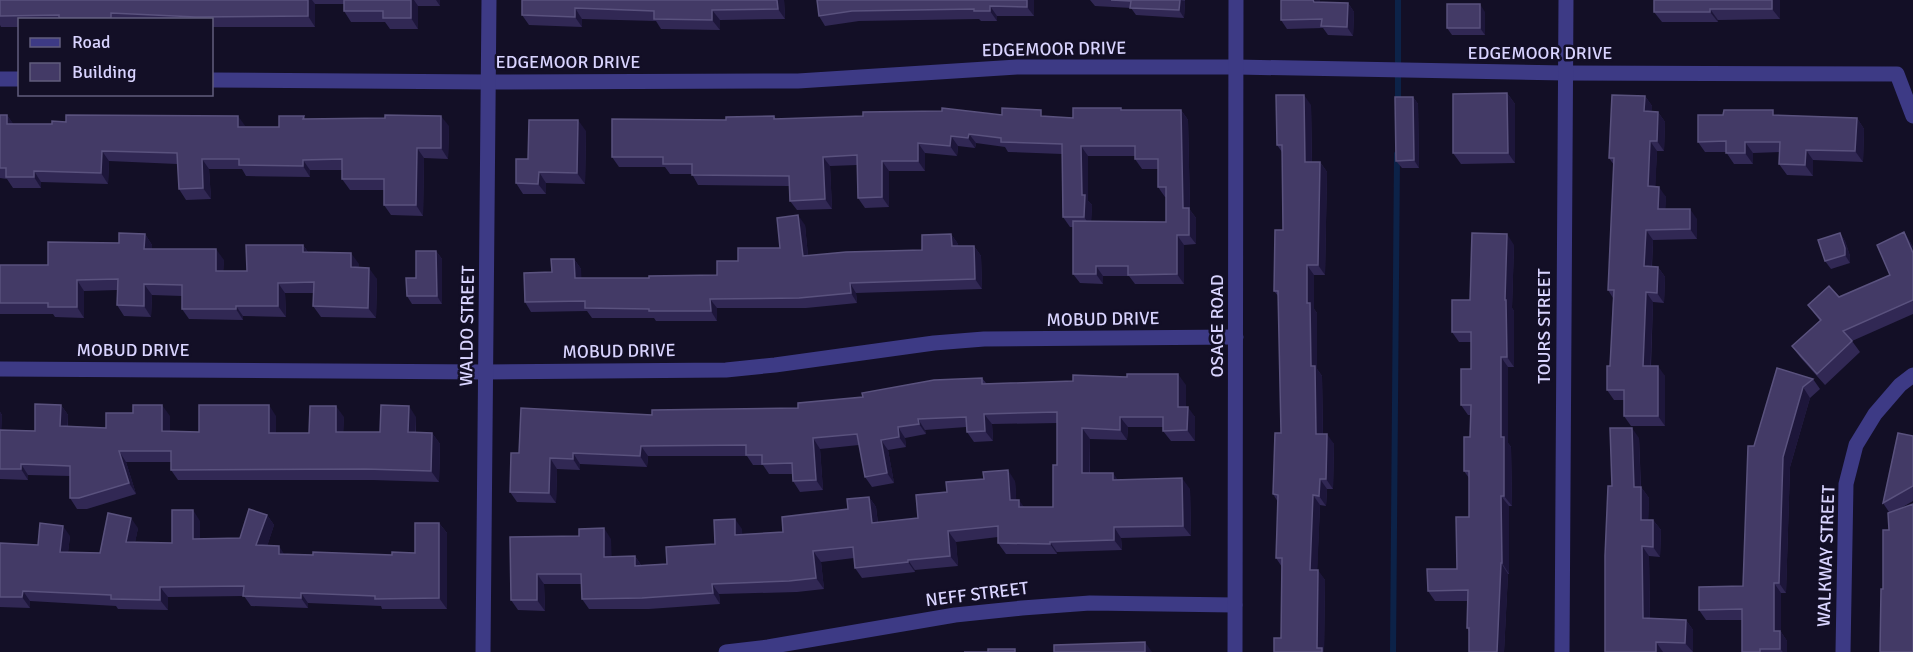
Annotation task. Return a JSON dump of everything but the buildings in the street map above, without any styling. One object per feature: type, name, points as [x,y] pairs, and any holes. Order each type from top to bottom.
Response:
[{"type":"street","name":"WALDO STREET","points":[[483,652],[489,0]]},
{"type":"street","name":"OSAGE ROAD","points":[[1235,652],[1236,0]]},
{"type":"street","name":"TOURS STREET","points":[[1562,652],[1566,0]]},
{"type":"street","name":"EDGEMOOR DRIVE","points":[[213,80],[798,81],[1017,67],[1897,74],[1913,116]]},
{"type":"street","points":[[0,79],[18,79]]},
{"type":"street","name":"MOBUD DRIVE","points":[[0,369],[486,372],[726,369],[775,365],[934,343],[984,339],[1236,337]]},
{"type":"street","name":"WALKWAY STREET","points":[[1843,652],[1846,484],[1856,445],[1875,414],[1900,385],[1913,375]]},
{"type":"street","name":"NEFF STREET","points":[[726,652],[955,615],[1022,608],[1090,603],[1235,605]]},
{"type":"waterway","points":[[1398,0],[1398,104]]},
{"type":"waterway","points":[[1393,652],[1397,154]]}]
